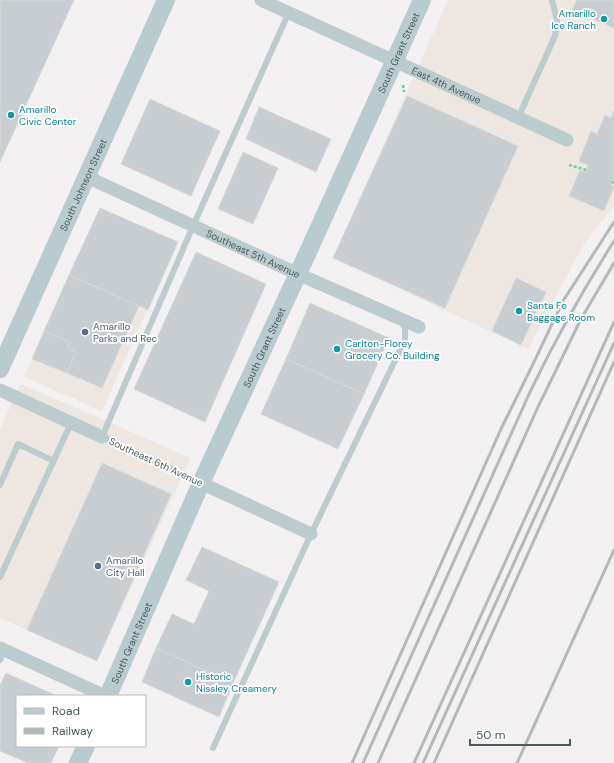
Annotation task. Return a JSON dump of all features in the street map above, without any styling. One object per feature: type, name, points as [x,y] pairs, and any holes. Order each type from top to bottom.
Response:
[{"type":"street","name":"South Johnson Street","points":[[0,369],[166,0]]},
{"type":"street","name":"East 4th Avenue","points":[[261,0],[567,140]]},
{"type":"street","name":"South Grant Street","points":[[108,695],[201,483],[298,274],[422,0]]},
{"type":"street","name":"Southeast 5th Avenue","points":[[87,177],[298,274],[419,327]]},
{"type":"street","name":"Southeast 6th Avenue","points":[[0,390],[102,437]]},
{"type":"street","name":"Southeast 6th Avenue","points":[[201,483],[311,534]]},
{"type":"street","points":[[1,653],[103,695]]},
{"type":"street","points":[[78,763],[86,747]]},
{"type":"lane","points":[[518,118],[555,36],[557,20],[552,0]]},
{"type":"lane","points":[[102,437],[193,226],[289,12]]},
{"type":"lane","points":[[213,748],[311,534],[405,340],[405,328],[400,319]]},
{"type":"lane","points":[[0,578],[71,423]]},
{"type":"lane","name":"Southeast 6th Avenue","points":[[102,437],[201,483]]},
{"type":"lane","points":[[0,485],[18,444],[54,461]]},
{"type":"path","points":[[403,85],[404,92]]},
{"type":"path","points":[[569,165],[586,170]]},
{"type":"shaded area","points":[[448,0],[614,0],[614,206],[584,244],[528,349],[333,258]]},
{"type":"shaded area","points":[[100,208],[178,242],[102,411],[24,377]]},
{"type":"shaded area","points":[[21,384],[191,458],[97,661],[0,618],[0,429]]},
{"type":"building","name":"Amarillo Civic Center","points":[[0,0],[74,0],[0,162]]},
{"type":"building","name":"Amarillo Ice Ranch","points":[[577,0],[614,0],[614,28],[572,10]]},
{"type":"building","points":[[407,96],[518,146],[445,308],[333,258]]},
{"type":"building","points":[[150,99],[220,131],[191,196],[121,164]]},
{"type":"building","points":[[259,107],[331,139],[316,172],[246,139]]},
{"type":"building","points":[[614,110],[614,179],[611,185],[614,187],[604,211],[569,196],[580,170],[585,172],[588,165],[579,161],[591,131],[597,134],[605,115],[611,118]]},
{"type":"building","points":[[243,152],[278,168],[253,224],[218,209]]},
{"type":"building","points":[[100,208],[178,242],[148,310],[69,275]]},
{"type":"building","points":[[196,252],[266,284],[205,422],[134,389]]},
{"type":"building","points":[[69,275],[139,306],[102,388],[67,373],[76,352],[68,347],[70,342],[44,331]]},
{"type":"building","name":"Santa Fe Baggage Room","points":[[516,278],[546,292],[521,345],[492,331]]},
{"type":"building","name":"Carlton-Florey Grocery Co. Building","points":[[310,303],[389,338],[364,394],[286,359]]},
{"type":"building","points":[[44,331],[70,342],[68,347],[76,352],[67,373],[32,359]]},
{"type":"building","points":[[286,359],[364,394],[338,449],[261,414]]},
{"type":"building","points":[[102,463],[171,494],[97,661],[27,630]]},
{"type":"building","points":[[202,547],[279,582],[233,683],[156,648],[172,614],[194,624],[209,591],[186,580]]},
{"type":"building","name":"Historic Nissley Creamery","points":[[156,648],[233,683],[219,717],[142,682]]},
{"type":"building","points":[[6,673],[55,695],[16,695],[16,747],[59,747],[51,763],[28,763],[0,751],[0,685]]},
{"type":"railway","points":[[352,763],[501,429],[563,301],[614,222]]},
{"type":"railway","points":[[363,763],[530,392],[570,315],[614,241]]},
{"type":"railway","points":[[378,763],[538,407],[581,319],[614,263]]},
{"type":"railway","points":[[414,763],[614,322]]},
{"type":"railway","points":[[423,763],[614,343]]},
{"type":"railway","points":[[434,763],[614,362]]},
{"type":"railway","points":[[517,763],[614,550]]},
{"type":"place","name":"Amarillo Ice Ranch","points":[[604,19]]},
{"type":"place","name":"Amarillo Civic Center","points":[[11,115]]},
{"type":"place","name":"Santa Fe Baggage Room","points":[[519,311]]},
{"type":"place","name":"Amarillo Parks and Rec","points":[[85,332]]},
{"type":"place","name":"Carlton-Florey Grocery Co. Building","points":[[337,349]]},
{"type":"place","name":"Amarillo City Hall","points":[[98,566]]},
{"type":"place","name":"Historic Nissley Creamery","points":[[188,682]]}]
